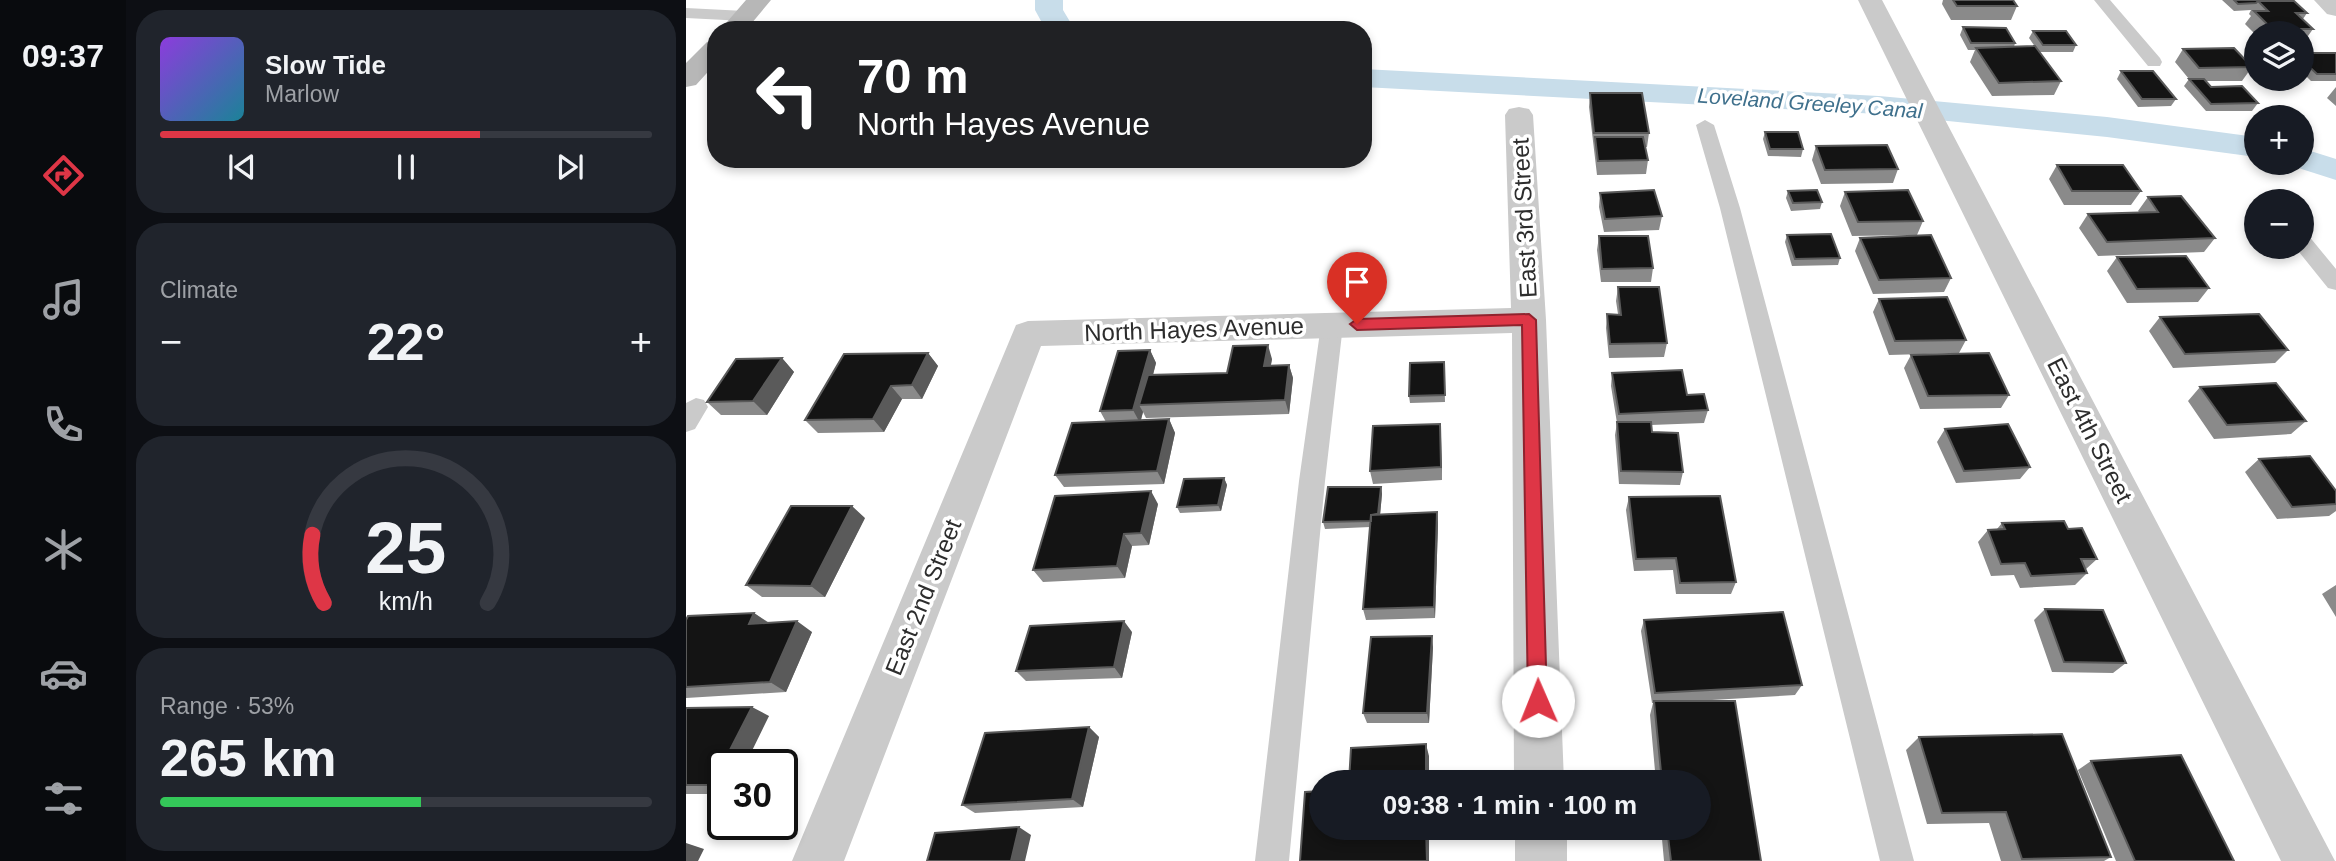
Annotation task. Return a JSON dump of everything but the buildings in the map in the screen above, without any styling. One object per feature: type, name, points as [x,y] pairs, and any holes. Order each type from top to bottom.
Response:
[{"type":"main road","points":[[686,79],[707,57]]},
{"type":"street","name":"East 4th Street","points":[[1870,0],[2309,861]]},
{"type":"street","points":[[2326,0],[2336,9]]},
{"type":"street","name":"East 3rd Street","points":[[1519,115],[1529,320],[1539,770]]},
{"type":"street","name":"North Hayes Avenue","points":[[1028,334],[1529,320]]},
{"type":"street","name":"East 2nd Street","points":[[818,861],[1028,334]]},
{"type":"street","points":[[1541,840],[1541,861]]},
{"type":"lane","points":[[2102,0],[2154,62]]},
{"type":"lane","points":[[686,13],[745,15]]},
{"type":"lane","points":[[1705,125],[1730,208],[1897,861]]},
{"type":"lane","points":[[2314,256],[2336,283]]},
{"type":"lane","points":[[1272,861],[1332,325]]},
{"type":"waterway","name":"Loveland Greeley Canal","points":[[1049,0],[1049,10],[1056,21]]},
{"type":"waterway","name":"Loveland Greeley Canal","points":[[1372,78],[1879,105],[2107,127],[2244,145]]},
{"type":"waterway","name":"Loveland Greeley Canal","points":[[2314,162],[2336,170]]},
{"type":"route","points":[[1357,324],[1529,320],[1538,701]]}]
